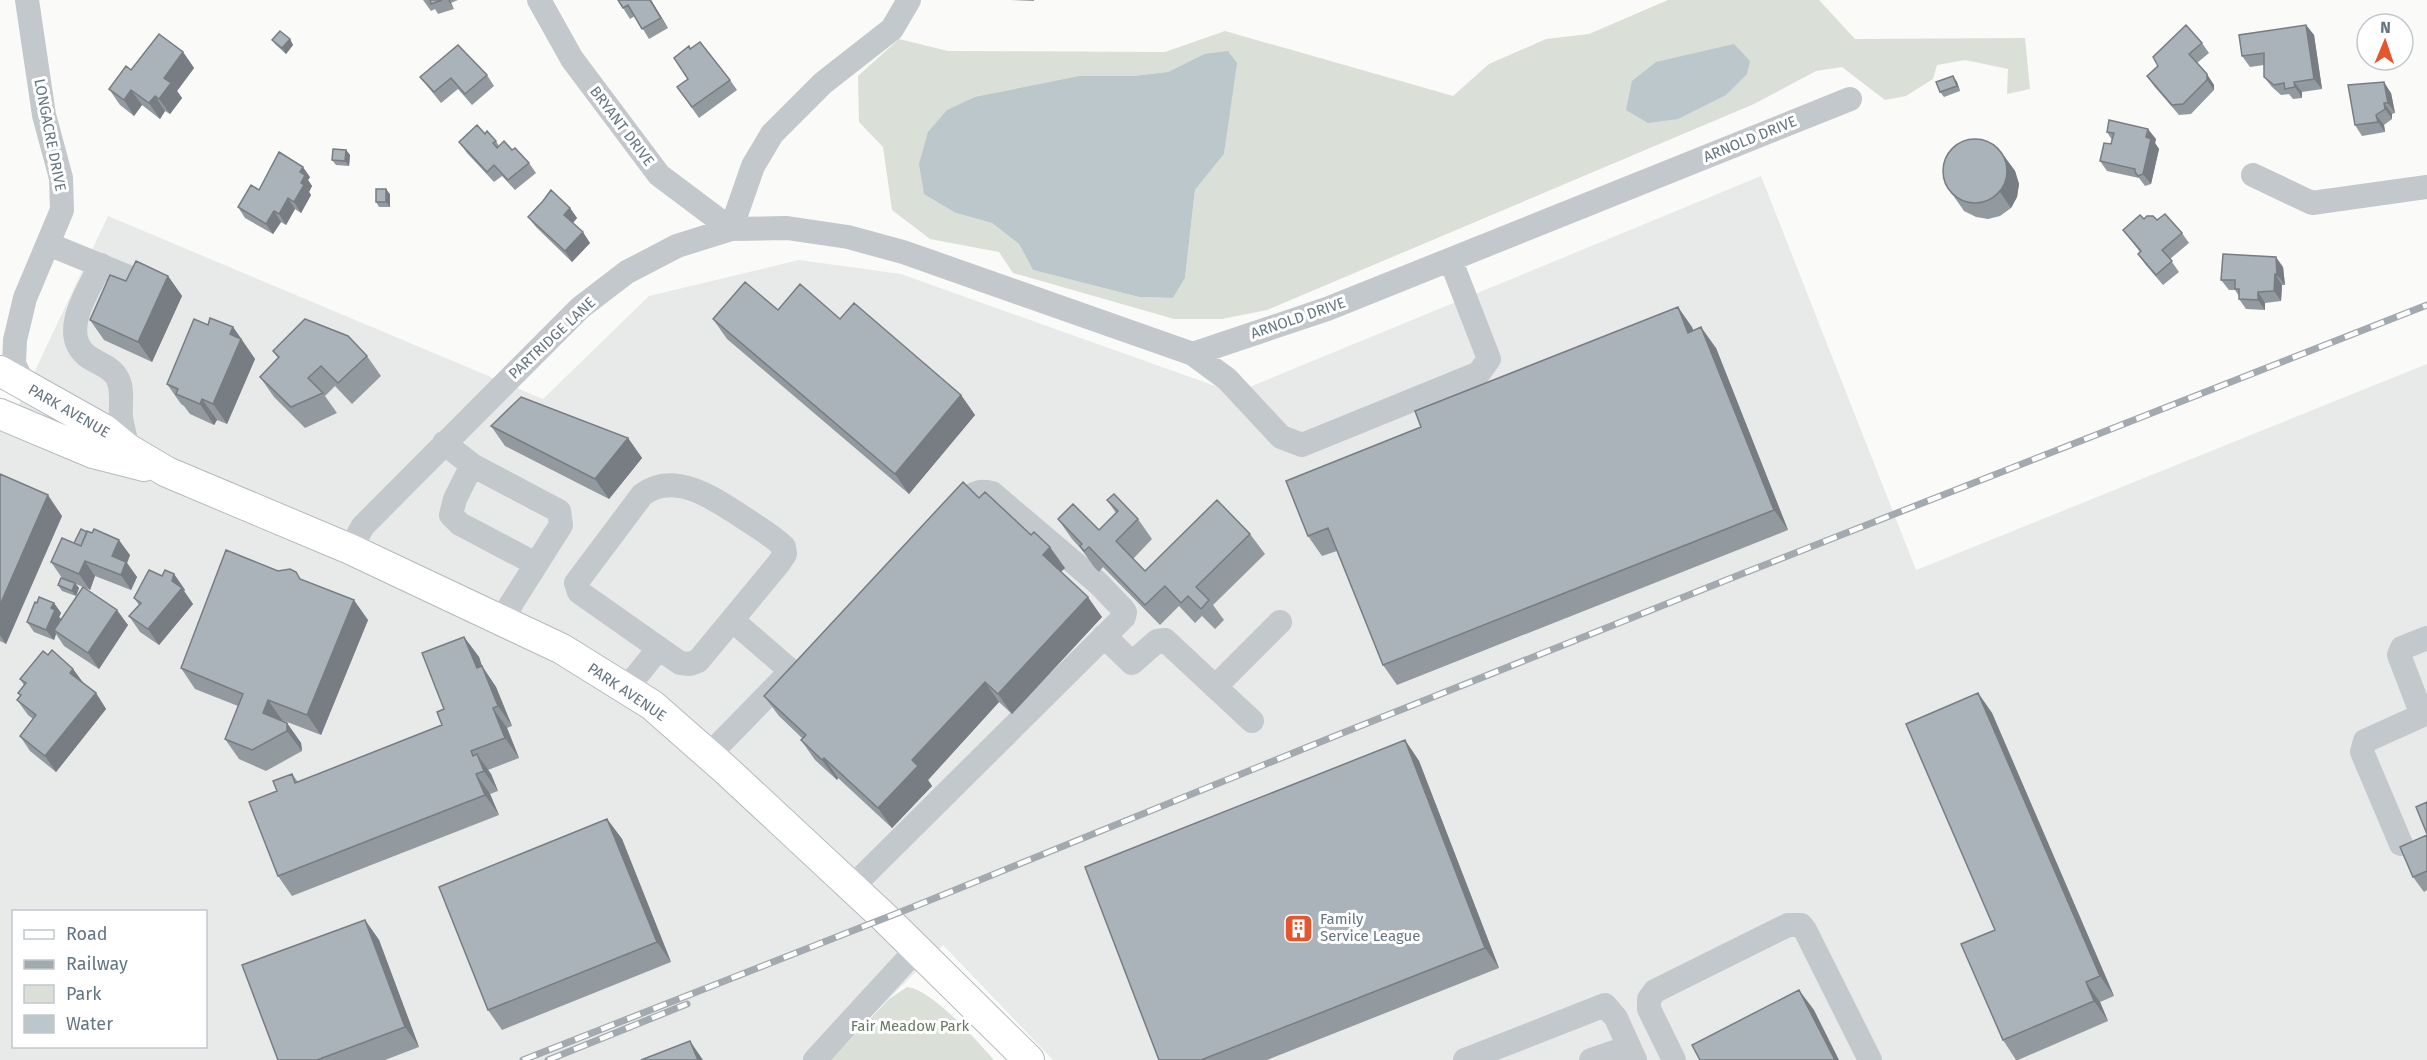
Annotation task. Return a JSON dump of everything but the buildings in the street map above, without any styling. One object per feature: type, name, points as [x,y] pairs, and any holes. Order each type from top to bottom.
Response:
[{"type":"main road","name":"PARK AVENUE","points":[[8,384],[82,434],[128,449],[167,472],[350,549],[562,649],[652,705],[852,887],[1029,1060]]},
{"type":"main road","name":"PARK AVENUE","points":[[0,414],[93,453],[167,472]]},
{"type":"street","name":"LONGACRE DRIVE","points":[[8,384],[14,364],[15,339],[25,298],[62,210],[61,178],[44,114],[27,0]]},
{"type":"street","name":"BRYANT DRIVE","points":[[539,0],[572,59],[659,175],[731,228]]},
{"type":"street","points":[[909,0],[892,29],[823,83],[772,134],[753,166],[731,228],[787,228],[848,237],[903,252],[1193,354],[1227,379],[1281,437],[1302,446],[1479,373],[1489,358],[1451,261]]},
{"type":"street","name":"ARNOLD DRIVE","points":[[1193,354],[1327,309],[1451,261],[1850,99]]},
{"type":"street","points":[[2253,175],[2312,203],[2427,187]]},
{"type":"street","name":"PARTRIDGE LANE","points":[[350,549],[363,526],[580,308],[627,272],[677,246],[731,228]]},
{"type":"street","points":[[48,244],[136,280]]},
{"type":"street","points":[[101,265],[81,307],[75,327],[76,343],[84,354],[116,374],[120,384],[122,423],[128,449]]},
{"type":"street","name":"LONGACRE DRIVE","points":[[0,330],[25,298]]},
{"type":"street","points":[[444,443],[472,465],[559,512],[561,525],[501,620]]},
{"type":"street","points":[[472,465],[455,499],[451,515],[460,524],[536,564]]},
{"type":"street","points":[[664,485],[681,487],[711,496],[784,547],[785,554],[779,563],[732,620],[698,661],[690,664],[680,663],[579,592],[576,589],[576,583],[642,495],[651,487],[664,485]]},
{"type":"street","points":[[852,887],[1124,616],[1125,612],[1098,583],[992,493],[983,490],[975,492],[938,530]]},
{"type":"street","points":[[709,755],[799,663],[732,620]]},
{"type":"street","points":[[1215,687],[1280,622]]},
{"type":"street","points":[[1104,636],[1132,663],[1157,641],[1165,640],[1252,721]]},
{"type":"street","points":[[2401,844],[2362,752],[2366,741],[2425,714],[2399,655],[2402,648],[2427,638]]},
{"type":"street","points":[[626,689],[658,648]]},
{"type":"street","points":[[1674,1060],[1649,1009],[1649,999],[1655,991],[1788,925],[1801,925],[1870,1060]]},
{"type":"street","points":[[814,1060],[916,950]]},
{"type":"street","points":[[1465,1060],[1605,1005],[1616,1018],[1632,1053],[1592,1060]]},
{"type":"shaded area","points":[[1761,176],[1916,570],[2427,364],[2427,1060],[1053,1060],[943,945],[827,1060],[0,1060],[0,423],[9,426],[108,216],[543,399],[649,296],[799,260],[901,274],[1235,393]]},
{"type":"green space","points":[[1668,0],[1819,0],[1855,39],[2025,38],[2030,89],[2007,94],[2008,69],[1965,60],[1937,65],[1933,79],[1906,96],[1885,100],[1842,67],[1816,71],[1754,104],[1267,310],[1222,319],[1174,319],[1013,273],[999,252],[930,239],[892,210],[883,147],[859,122],[858,76],[899,39],[948,51],[1165,52],[1225,31],[1453,96],[1489,64],[1546,39],[1589,34]],"holes":[[[1204,54],[1228,122],[1224,154],[1195,190],[1185,278],[1173,298],[1139,297],[1033,270],[1019,244],[992,223],[956,213],[1132,76],[1168,72]]]},
{"type":"green space","name":"Fair Meadow Park","points":[[907,987],[917,990],[941,1006],[994,1060],[831,1060],[889,999]]},
{"type":"water","points":[[1734,44],[1750,61],[1747,74],[1726,95],[1678,119],[1648,123],[1626,110],[1632,81],[1656,62]]},
{"type":"water","points":[[1228,51],[1237,63],[1224,154],[1195,190],[1185,278],[1173,298],[1139,297],[1033,270],[1019,244],[992,223],[956,213],[924,194],[919,164],[928,132],[947,110],[975,97],[1080,76],[1132,76],[1168,72],[1204,54]]},
{"type":"railway","points":[[523,1060],[908,909],[1739,575],[2427,305]]},
{"type":"railway","points":[[548,1060],[687,1004]]},
{"type":"place","name":"Family Service League","points":[[1299,928]]}]
